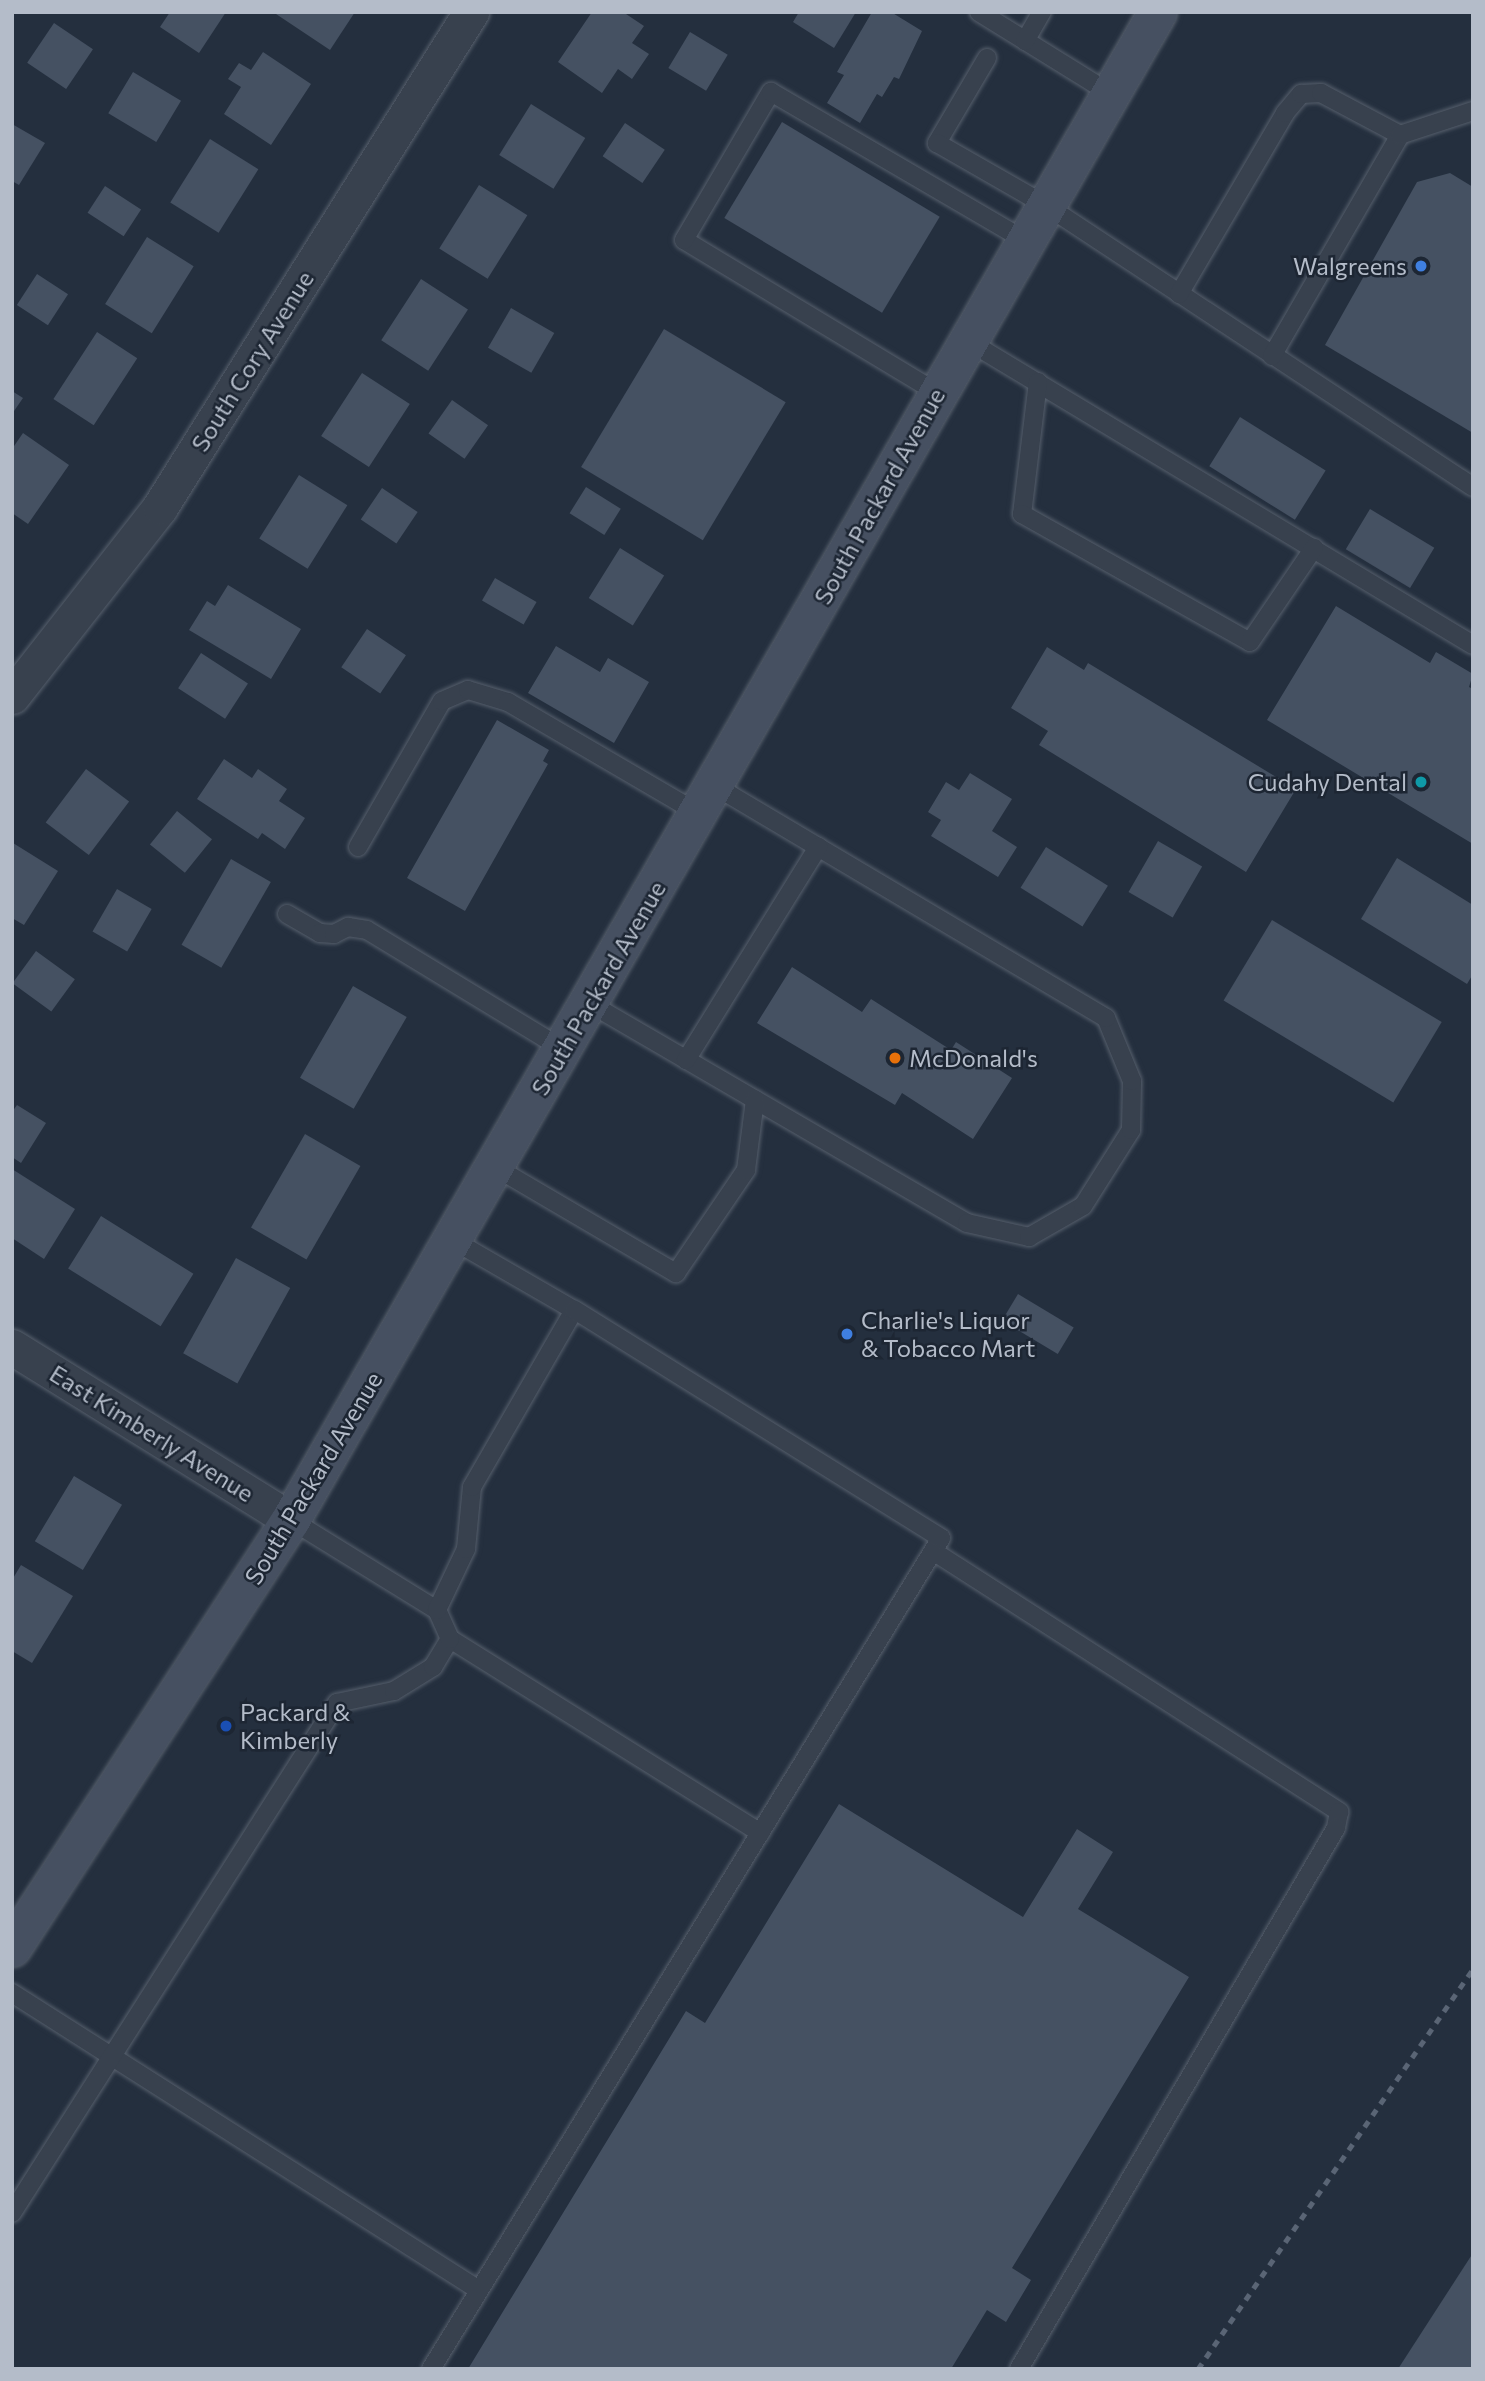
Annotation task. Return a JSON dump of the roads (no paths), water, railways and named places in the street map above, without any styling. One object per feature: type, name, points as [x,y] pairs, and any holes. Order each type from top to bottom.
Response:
[{"type":"street","name":"South Cory Avenue","points":[[12,696],[160,507],[471,12]]},
{"type":"street","name":"South Packard Avenue","points":[[12,1948],[291,1520],[706,799],[936,392],[1158,12]]},
{"type":"street","name":"East Kimberly Avenue","points":[[12,1347],[291,1520]]},
{"type":"lane","points":[[978,12],[1111,94]]},
{"type":"lane","points":[[1025,41],[1042,12]]},
{"type":"lane","points":[[987,58],[937,143],[1047,206],[1473,487]]},
{"type":"lane","points":[[936,392],[684,240],[771,92],[1026,241]]},
{"type":"lane","points":[[1179,294],[1285,113],[1301,94],[1321,93],[1400,135]]},
{"type":"lane","points":[[1272,356],[1400,135],[1473,111]]},
{"type":"lane","points":[[968,341],[1473,645]]},
{"type":"lane","points":[[1038,382],[1023,514],[1250,642],[1314,548]]},
{"type":"lane","points":[[358,847],[442,701],[468,691],[508,702],[706,799],[818,846],[1106,1018],[1132,1081],[1131,1130],[1083,1206],[1029,1237],[967,1223],[589,1003]]},
{"type":"lane","points":[[686,1060],[818,846]]},
{"type":"lane","points":[[288,914],[320,933],[334,934],[348,927],[367,930],[563,1049]]},
{"type":"lane","points":[[495,1167],[676,1273],[746,1170],[755,1100]]},
{"type":"lane","points":[[431,2369],[941,1538],[574,1310],[453,1240]]},
{"type":"lane","points":[[437,1610],[466,1549],[472,1487],[574,1310]]},
{"type":"lane","points":[[291,1520],[437,1610],[450,1639],[760,1833]]},
{"type":"lane","points":[[933,1551],[1339,1812],[1336,1828],[1019,2369]]},
{"type":"lane","points":[[12,2213],[113,2059],[337,1703],[394,1691],[433,1667],[450,1639]]},
{"type":"lane","points":[[12,1993],[479,2290]]},
{"type":"railway","points":[[1198,2369],[1473,1969]]},
{"type":"place","name":"Walgreens","points":[[1421,266]]},
{"type":"place","name":"Cudahy Dental","points":[[1421,782]]},
{"type":"place","name":"McDonald's","points":[[895,1058]]},
{"type":"place","name":"Charlie's Liquor & Tobacco Mart","points":[[847,1334]]},
{"type":"place","name":"Packard & Kimberly","points":[[226,1726]]}]
